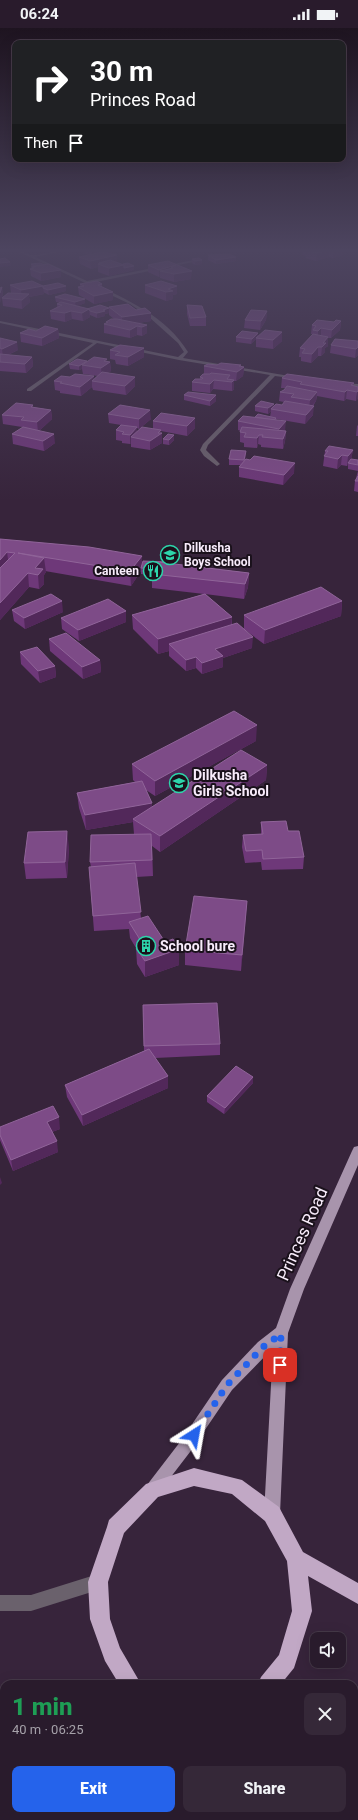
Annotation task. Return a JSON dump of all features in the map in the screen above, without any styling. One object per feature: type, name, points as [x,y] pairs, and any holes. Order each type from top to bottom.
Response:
[{"type":"highway","points":[[128,1680],[112,1654],[100,1619],[98,1582],[116,1527],[152,1490],[194,1478],[236,1486],[272,1514],[296,1559],[302,1611],[287,1661],[271,1680]]},
{"type":"highway","points":[[296,1559],[358,1594]]},
{"type":"main road","name":"Princes Road","points":[[272,1514],[281,1334],[297,1289],[358,1151]]},
{"type":"main road","points":[[152,1490],[185,1447],[227,1385],[263,1347],[281,1334]]},
{"type":"street","points":[[53,334],[179,359],[305,379]]},
{"type":"street","points":[[171,334],[180,342],[186,352],[185,355],[179,359]]},
{"type":"street","points":[[29,390],[95,343]]},
{"type":"street","points":[[217,464],[206,455],[203,450],[206,444],[274,374]]},
{"type":"street","points":[[335,383],[358,386]]},
{"type":"street","points":[[0,1603],[31,1603],[98,1582]]},
{"type":"building","points":[[23,334],[50,334],[42,338]]},
{"type":"building","points":[[239,334],[257,334],[252,339],[236,337]]},
{"type":"building","points":[[261,334],[280,334],[273,340],[256,338]]},
{"type":"building","points":[[313,334],[328,337],[323,343],[326,343],[322,347],[318,347],[312,354],[302,353],[305,349],[300,348]]},
{"type":"building","points":[[0,338],[17,342],[2,349],[0,348]]},
{"type":"building","points":[[335,339],[358,341],[358,347],[356,349],[331,345]]},
{"type":"building","points":[[120,345],[144,348],[128,357],[115,355],[120,352],[110,350]]},
{"type":"building","points":[[0,354],[32,357],[25,364],[0,362]]},
{"type":"building","points":[[94,357],[107,359],[104,361],[110,362],[101,368],[82,365]]},
{"type":"building","points":[[77,359],[87,361],[79,366],[69,364]]},
{"type":"building","points":[[221,363],[241,365],[239,366],[244,367],[237,372],[204,366],[208,364],[217,365]]},
{"type":"building","points":[[102,372],[135,377],[125,386],[92,381]]},
{"type":"building","points":[[211,373],[230,375],[227,379],[234,380],[232,382],[214,380],[210,384],[192,382],[195,379],[202,379],[203,378],[200,377],[203,374]]},
{"type":"building","points":[[75,374],[94,376],[80,387],[54,381],[61,376],[70,377]]},
{"type":"building","points":[[287,374],[354,383],[351,385],[358,387],[358,391],[347,390],[345,392],[300,384],[302,382],[282,378]]},
{"type":"building","points":[[287,386],[317,392],[310,400],[291,397],[294,394],[280,392]]},
{"type":"building","points":[[188,392],[216,395],[210,401],[184,395]]},
{"type":"building","points":[[261,401],[274,404],[268,408],[255,406]]},
{"type":"building","points":[[285,401],[314,406],[306,415],[271,409],[276,404],[282,405]]},
{"type":"building","points":[[16,403],[33,405],[31,407],[51,410],[37,422],[21,420],[24,417],[2,415]]},
{"type":"building","points":[[120,405],[150,410],[139,419],[108,414]]},
{"type":"building","points":[[161,413],[195,418],[187,426],[153,421]]},
{"type":"building","points":[[258,414],[276,418],[274,420],[255,417]]},
{"type":"building","points":[[243,416],[286,421],[279,429],[238,421]]},
{"type":"building","points":[[121,425],[137,427],[130,435],[122,434],[124,432],[116,430]]},
{"type":"building","points":[[23,427],[54,434],[43,441],[12,434]]},
{"type":"building","points":[[142,427],[161,430],[158,433],[162,433],[150,441],[131,437]]},
{"type":"building","points":[[242,427],[286,431],[283,439],[262,437],[263,435],[259,435],[257,438],[244,437],[246,433],[240,432]]},
{"type":"building","points":[[168,434],[174,435],[169,440],[163,439]]},
{"type":"building","points":[[329,446],[353,450],[348,456],[342,455],[338,459],[324,456],[328,451],[325,451]]},
{"type":"building","points":[[231,450],[246,451],[244,460],[229,459]]},
{"type":"building","points":[[254,456],[295,463],[284,475],[239,467],[246,459],[250,460]]},
{"type":"building","points":[[351,459],[358,460],[358,465],[348,463]]},
{"type":"building","points":[[0,539],[89,547],[142,556],[130,571],[18,553],[44,558],[35,568],[43,569],[38,575],[28,573],[0,603],[0,568],[15,553],[7,552],[0,560]]},
{"type":"building","points":[[143,561],[166,562],[158,562],[155,569],[141,568]]},
{"type":"building","points":[[158,562],[249,573],[245,584],[152,574]]},
{"type":"building","points":[[321,587],[342,601],[265,630],[244,615]]},
{"type":"building","points":[[51,594],[62,601],[24,618],[12,610]]},
{"type":"building","points":[[205,594],[232,617],[158,639],[132,615]]},
{"type":"building","points":[[108,599],[126,611],[78,630],[61,618]]},
{"type":"building","points":[[237,623],[253,637],[215,649],[223,656],[202,663],[196,657],[186,660],[169,644]]},
{"type":"building","points":[[66,633],[100,660],[82,667],[49,639]]},
{"type":"building","points":[[37,647],[55,666],[38,671],[20,652]]},
{"type":"building","points":[[234,711],[257,725],[155,781],[132,764]]},
{"type":"building","points":[[241,750],[267,765],[160,836],[133,819]]},
{"type":"building","points":[[142,781],[152,803],[85,815],[77,793]]},
{"type":"building","points":[[286,821],[288,831],[299,831],[304,857],[263,859],[262,850],[246,851],[243,835],[263,834],[261,822]]},
{"type":"building","points":[[67,831],[65,862],[24,863],[28,832]]},
{"type":"building","points":[[151,834],[152,860],[90,862],[91,835]]},
{"type":"building","points":[[135,863],[141,912],[93,916],[89,867]]},
{"type":"building","points":[[194,896],[247,901],[242,955],[185,950]]},
{"type":"building","points":[[148,916],[165,942],[173,939],[179,949],[145,961],[136,948],[144,946],[129,922]]},
{"type":"building","points":[[217,1003],[220,1044],[144,1046],[143,1005]]},
{"type":"building","points":[[149,1049],[168,1076],[82,1115],[65,1085]]},
{"type":"building","points":[[236,1066],[253,1077],[225,1108],[207,1096]]},
{"type":"building","points":[[53,1106],[59,1117],[47,1122],[57,1141],[11,1160],[0,1135],[0,1127]]},
{"type":"place","name":"Dilkusha Boys School","points":[[170,555]]},
{"type":"place","name":"Canteen","points":[[153,571]]},
{"type":"place","name":"Dilkusha Girls School","points":[[179,783]]},
{"type":"place","name":"School bure","points":[[146,946]]},
{"type":"route","points":[[194,1435],[227,1385],[263,1347],[281,1334],[280,1365]]}]
